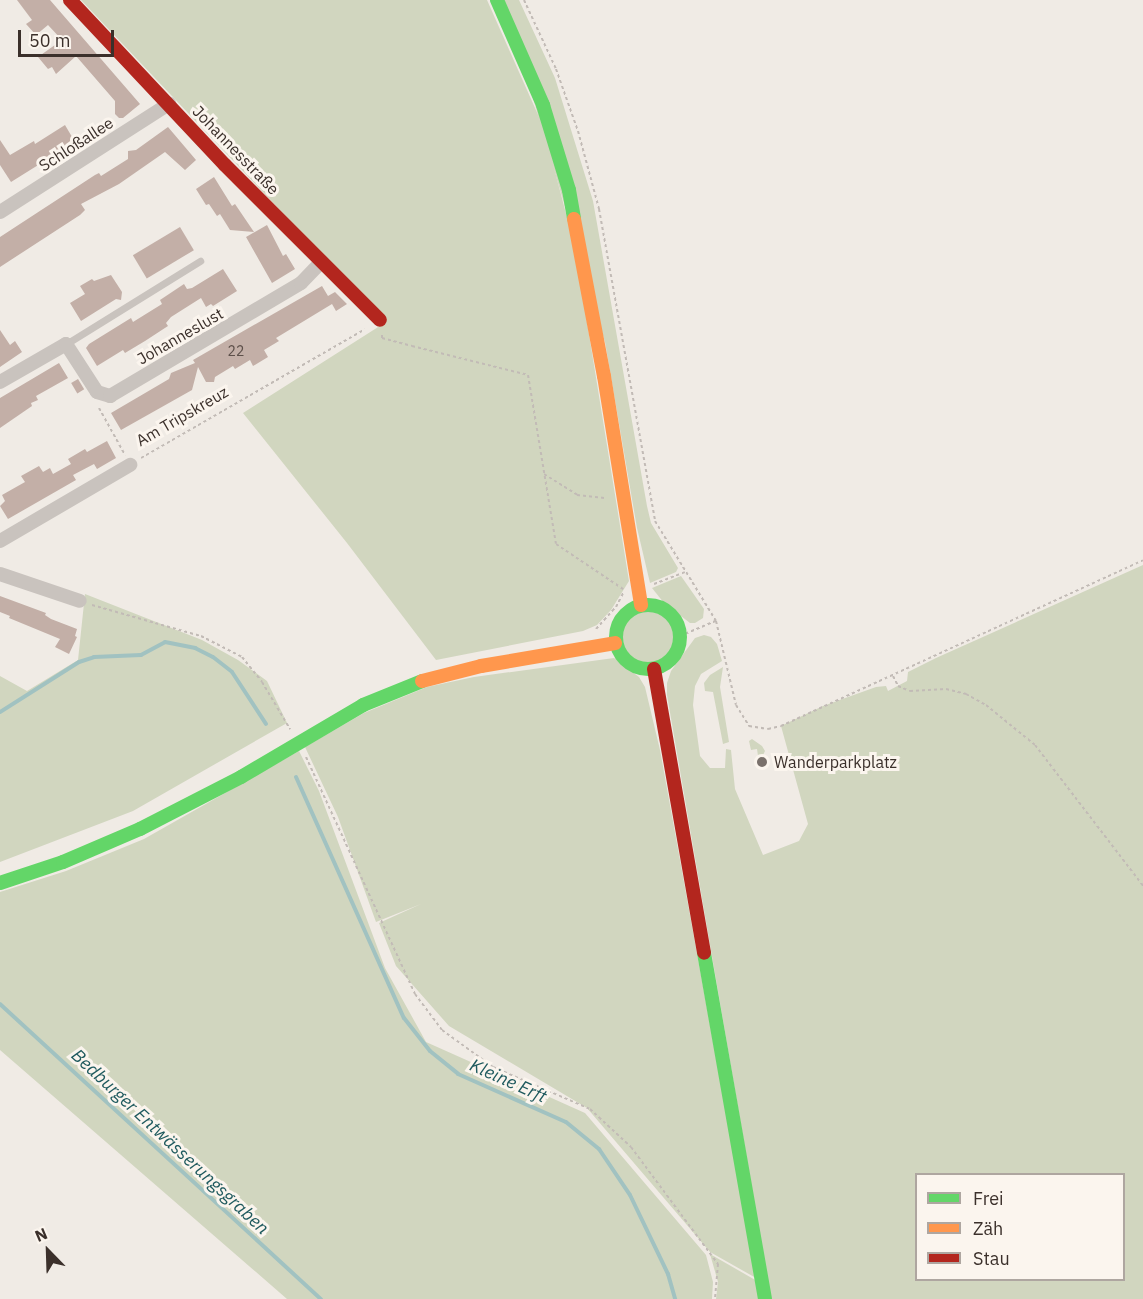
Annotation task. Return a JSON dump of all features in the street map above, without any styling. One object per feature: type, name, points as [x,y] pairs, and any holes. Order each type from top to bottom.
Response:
[{"type":"main road","name":"Johannesstraße","points":[[70,0],[380,320]]},
{"type":"main road","points":[[497,0],[543,105],[569,190],[604,376],[641,606]]},
{"type":"main road","points":[[641,606],[663,609],[673,617],[680,636],[678,649],[672,659],[654,669],[639,669],[626,662],[615,643],[615,634],[622,617],[641,606]]},
{"type":"main road","points":[[0,884],[63,862],[140,829],[241,777],[294,737],[426,679],[481,666],[615,643]]},
{"type":"main road","points":[[654,669],[765,1299]]},
{"type":"street","name":"Schloßallee","points":[[0,212],[169,104]]},
{"type":"street","name":"Johanneslust","points":[[101,393],[110,396],[266,304],[301,283],[322,261]]},
{"type":"street","points":[[0,382],[66,344],[97,392],[101,393]]},
{"type":"street","name":"Am Tripskreuz","points":[[0,540],[130,465]]},
{"type":"street","points":[[0,574],[80,601]]},
{"type":"lane","points":[[66,344],[200,261]]},
{"type":"path","points":[[524,0],[556,69],[578,131],[599,209],[655,521],[716,621],[736,705],[744,722],[754,728],[768,729],[781,726],[1143,560]]},
{"type":"path","points":[[380,320],[382,338],[528,375],[556,544],[625,590]]},
{"type":"path","name":"Am Tripskreuz","points":[[130,465],[380,320]]},
{"type":"path","points":[[101,393],[99,411],[130,465]]},
{"type":"path","points":[[544,474],[577,495],[613,499]]},
{"type":"path","points":[[640,589],[685,572]]},
{"type":"path","points":[[80,601],[201,636],[242,657],[262,682],[322,790],[415,994],[442,1030],[493,1067],[590,1109],[631,1147],[718,1264],[715,1299]]},
{"type":"path","points":[[680,636],[716,621]]},
{"type":"path","points":[[892,676],[898,686],[910,691],[946,689],[966,694],[986,705],[1035,745],[1143,886]]},
{"type":"green space","points":[[81,0],[487,0],[543,126],[575,248],[629,581],[611,610],[597,625],[583,631],[436,660],[347,543],[243,413],[386,322]]},
{"type":"green space","points":[[504,0],[519,0],[555,78],[593,201],[647,506],[651,523],[678,568],[676,572],[650,583],[637,528],[605,342]]},
{"type":"green space","points":[[1143,565],[1143,1299],[771,1299],[667,695],[667,683],[671,671],[695,638],[704,635],[711,637],[717,644],[722,661],[701,674],[695,686],[693,705],[700,756],[710,768],[725,768],[726,749],[731,750],[735,789],[763,855],[799,841],[808,824],[781,726],[823,706],[876,687],[886,686],[888,691],[907,681],[908,672]]},
{"type":"green space","points":[[681,576],[704,609],[703,618],[695,623],[690,623],[664,603],[652,588]]},
{"type":"green space","points":[[85,594],[202,640],[238,660],[267,681],[287,723],[133,811],[0,862],[0,676],[27,691],[78,660]]},
{"type":"green space","points":[[649,609],[660,611],[669,617],[675,626],[677,637],[675,648],[669,657],[660,663],[649,665],[638,663],[629,657],[623,648],[621,637],[623,626],[629,617],[638,611]]},
{"type":"green space","points":[[614,658],[639,677],[645,687],[660,750],[756,1278],[710,1252],[587,1108],[449,1026],[396,966],[379,923],[421,904],[376,922],[338,817],[305,747],[364,713],[427,687],[474,677]]},
{"type":"green space","points":[[723,667],[720,687],[729,742],[723,744],[713,692],[705,691],[704,683],[710,675]]},
{"type":"green space","points":[[752,739],[765,751],[762,757],[758,756],[757,749],[751,750],[749,741]]},
{"type":"green space","points":[[299,751],[319,791],[385,968],[426,1042],[585,1113],[706,1255],[713,1282],[712,1299],[287,1299],[0,1050],[0,892],[66,871],[144,839]]},
{"type":"green space","points":[[710,1254],[757,1281],[760,1299],[716,1299],[718,1282]]},
{"type":"building","points":[[17,0],[50,0],[140,104],[123,118],[119,118],[115,114],[115,101],[76,56],[56,74],[52,67],[48,69],[38,57],[62,40],[48,25],[36,35],[26,24],[32,20]]},
{"type":"building","points":[[65,125],[75,142],[11,182],[0,165],[0,140],[10,155],[34,141],[35,144]]},
{"type":"building","points":[[168,127],[196,160],[185,170],[165,152],[119,184],[81,204],[85,210],[80,215],[0,267],[0,237],[95,175],[99,173],[101,176],[128,159],[128,151],[136,150]]},
{"type":"building","points":[[214,177],[232,206],[235,204],[254,232],[230,230],[220,214],[217,216],[209,204],[206,205],[196,189]]},
{"type":"building","points":[[267,225],[283,256],[286,254],[295,269],[272,283],[246,237]]},
{"type":"building","points":[[180,227],[194,250],[147,278],[133,255]]},
{"type":"building","points":[[223,269],[237,291],[213,306],[211,304],[206,307],[201,298],[171,317],[166,323],[168,326],[125,353],[123,350],[97,366],[86,348],[89,344],[131,318],[133,322],[162,304],[160,300],[184,284],[187,289],[192,288]]},
{"type":"building","points":[[111,275],[122,292],[121,300],[116,299],[81,321],[70,303],[85,294],[80,286],[92,279],[94,281]]},
{"type":"building","points":[[322,286],[328,296],[335,292],[347,304],[336,311],[332,304],[276,338],[279,341],[264,350],[268,357],[253,366],[250,360],[235,369],[233,366],[215,377],[214,382],[206,382],[198,367],[192,390],[121,430],[111,413],[169,379],[171,373],[195,363],[193,360]]},
{"type":"building","points":[[0,330],[10,345],[15,341],[22,352],[0,367]]},
{"type":"building","points":[[59,363],[68,378],[36,396],[38,400],[31,403],[32,406],[0,428],[0,398]]},
{"type":"building","points":[[78,379],[84,389],[77,393],[71,383]]},
{"type":"building","points":[[107,441],[116,458],[97,469],[94,464],[73,475],[76,480],[8,519],[0,506],[5,501],[2,495],[25,482],[21,476],[39,466],[43,472],[50,468],[53,474],[71,464],[68,459],[85,449],[87,452]]},
{"type":"building","points":[[0,596],[46,613],[45,615],[51,619],[77,629],[75,636],[77,637],[69,654],[55,647],[60,639],[0,612]]},
{"type":"waterway","name":"Kleine Erft","points":[[0,712],[79,662],[94,657],[141,655],[165,642],[195,648],[213,657],[232,672],[266,724]]},
{"type":"waterway","name":"Kleine Erft","points":[[296,777],[404,1018],[430,1051],[458,1074],[566,1122],[599,1149],[630,1195],[668,1274],[675,1299]]},
{"type":"waterway","name":"Bedburger Entwässerungsgraben","points":[[0,1004],[321,1299]]},
{"type":"traffic: fast","points":[[497,0],[543,105],[569,190],[574,219]]},
{"type":"traffic: fast","points":[[642,605],[654,605],[671,614],[678,625],[680,637],[678,649],[671,660],[654,669],[642,669],[630,664],[621,655],[616,643],[616,631],[621,619],[630,610],[642,605]]},
{"type":"traffic: fast","points":[[0,883],[63,862],[140,829],[241,777],[363,705],[422,681]]},
{"type":"traffic: fast","points":[[704,953],[765,1299]]},
{"type":"traffic: slow","points":[[574,219],[604,376],[641,605]]},
{"type":"traffic: slow","points":[[422,681],[481,666],[615,643]]},
{"type":"traffic: jam","points":[[70,0],[225,165],[380,320]]},
{"type":"traffic: jam","points":[[654,669],[704,953]]},
{"type":"place","name":"Wanderparkplatz","points":[[762,762]]}]
